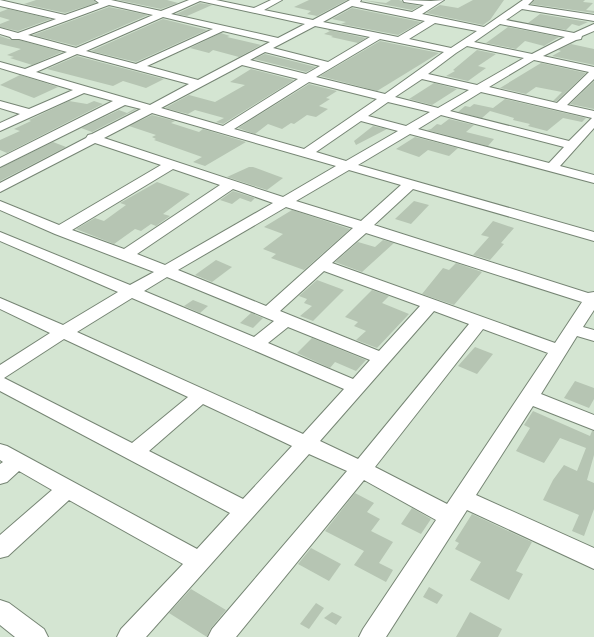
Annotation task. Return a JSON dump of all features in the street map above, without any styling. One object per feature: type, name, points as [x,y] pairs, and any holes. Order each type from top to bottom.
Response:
[{"type":"street","points":[[49,14],[88,0]]},
{"type":"street","points":[[25,73],[196,0]]},
{"type":"street","points":[[203,0],[452,51]]},
{"type":"street","points":[[254,11],[278,0]]},
{"type":"street","points":[[407,0],[432,4]]},
{"type":"street","points":[[414,15],[440,0]]},
{"type":"street","points":[[0,43],[65,18],[103,1],[279,41]]},
{"type":"street","points":[[0,188],[149,108],[354,2],[395,12],[486,30]]},
{"type":"street","points":[[0,3],[65,18]]},
{"type":"street","points":[[305,154],[420,75],[452,51],[466,44],[525,3],[594,18]]},
{"type":"street","points":[[581,16],[590,9]]},
{"type":"street","points":[[383,18],[395,12]]},
{"type":"street","points":[[399,41],[434,19]]},
{"type":"street","points":[[498,22],[594,40]]},
{"type":"street","points":[[359,32],[371,25]]},
{"type":"street","points":[[0,373],[62,333],[132,291],[479,88],[533,57],[594,27]]},
{"type":"street","points":[[137,67],[222,28]]},
{"type":"street","points":[[0,31],[198,83]]},
{"type":"street","points":[[224,130],[307,78],[379,36]]},
{"type":"street","points":[[466,44],[594,70]]},
{"type":"street","points":[[263,49],[329,66]]},
{"type":"street","points":[[240,62],[572,145]]},
{"type":"street","points":[[0,66],[594,237]]},
{"type":"street","points":[[559,107],[594,73]]},
{"type":"street","points":[[420,75],[594,115]]},
{"type":"street","points":[[0,127],[83,89]]},
{"type":"street","points":[[4,158],[122,101]]},
{"type":"street","points":[[0,104],[30,113]]},
{"type":"street","points":[[359,117],[594,179]]},
{"type":"street","points":[[552,167],[594,121]]},
{"type":"street","points":[[92,138],[284,202],[593,298],[530,397],[462,498],[372,637]]},
{"type":"street","points":[[4,158],[37,167]]},
{"type":"street","points":[[60,231],[172,164]]},
{"type":"street","points":[[126,255],[231,184]]},
{"type":"street","points":[[269,312],[323,265],[411,184]]},
{"type":"street","points":[[0,205],[60,231],[126,255],[382,358]]},
{"type":"street","points":[[0,236],[356,387]]},
{"type":"street","points":[[323,265],[559,350]]},
{"type":"street","points":[[0,303],[62,333],[361,469],[451,517]]},
{"type":"street","points":[[130,637],[200,562],[431,304]]},
{"type":"street","points":[[257,344],[286,319]]},
{"type":"street","points":[[221,637],[361,469],[480,321]]},
{"type":"street","points":[[573,329],[594,336]]},
{"type":"street","points":[[0,383],[246,511]]},
{"type":"street","points":[[133,453],[201,396]]},
{"type":"street","points":[[530,397],[594,423]]},
{"type":"street","points":[[0,476],[9,456],[200,562]]},
{"type":"street","points":[[0,549],[68,488]]},
{"type":"street","points":[[462,498],[594,559]]},
{"type":"street","points":[[0,611],[35,637]]},
{"type":"building","points":[[36,0],[94,0],[96,3],[65,13],[24,4]]},
{"type":"building","points":[[118,0],[167,0],[178,3],[161,9]]},
{"type":"building","points":[[309,0],[347,0],[317,16],[307,14],[311,11],[294,7]]},
{"type":"building","points":[[362,0],[386,3],[391,0],[399,0],[404,3],[420,6],[412,10]]},
{"type":"building","points":[[473,0],[504,0],[490,20],[483,25],[426,13],[440,5],[458,8]]},
{"type":"building","points":[[534,0],[585,0],[583,2],[593,3],[586,10],[594,11],[594,13],[531,4]]},
{"type":"building","points":[[200,3],[212,5],[187,16],[176,14]]},
{"type":"building","points":[[109,7],[148,15],[76,46],[33,35]]},
{"type":"building","points":[[352,8],[421,22],[398,35],[341,24],[346,22],[332,19]]},
{"type":"building","points":[[8,9],[51,19],[18,31],[0,27],[0,24],[10,20],[0,17],[0,12]]},
{"type":"building","points":[[540,14],[588,22],[579,26],[572,24],[566,30],[528,23]]},
{"type":"building","points":[[163,19],[207,30],[136,62],[91,51]]},
{"type":"building","points":[[508,27],[559,37],[544,46],[525,41],[516,49],[486,43]]},
{"type":"building","points":[[329,30],[366,38],[358,43],[324,34],[330,31],[328,31]]},
{"type":"building","points":[[221,33],[230,36],[227,37],[261,45],[239,57],[213,50],[209,53],[190,48]]},
{"type":"building","points":[[0,36],[62,52],[32,65],[10,58],[14,57],[7,55],[21,49],[0,44]]},
{"type":"building","points":[[380,41],[439,53],[377,91],[320,76]]},
{"type":"building","points":[[571,44],[594,49],[594,65],[552,56],[561,51],[558,50]]},
{"type":"building","points":[[477,50],[496,54],[478,66],[486,68],[468,81],[446,76],[455,71],[453,70]]},
{"type":"building","points":[[265,54],[316,67],[306,72],[254,59]]},
{"type":"building","points":[[77,56],[164,79],[146,88],[123,81],[113,86],[47,69]]},
{"type":"building","points":[[541,63],[586,73],[557,101],[553,101],[562,92],[536,87],[526,94],[500,88]]},
{"type":"building","points":[[251,69],[294,80],[223,124],[216,122],[224,118],[195,110],[188,114],[165,108],[189,95],[215,102],[245,85],[230,82]]},
{"type":"building","points":[[20,75],[58,87],[34,98],[0,85]]},
{"type":"building","points":[[594,81],[594,109],[570,104]]},
{"type":"building","points":[[434,83],[457,89],[432,105],[409,99]]},
{"type":"building","points":[[309,84],[337,91],[326,98],[330,99],[319,106],[328,109],[316,117],[307,115],[294,124],[291,123],[282,129],[268,124],[255,134],[238,128]]},
{"type":"building","points":[[505,99],[586,118],[582,122],[563,118],[547,131],[528,126],[530,124],[513,120],[514,118],[490,111],[482,118],[458,112],[465,106],[470,107],[474,104],[493,108]]},
{"type":"building","points":[[69,101],[87,104],[94,101],[103,104],[7,153],[0,150],[0,140],[20,131],[14,129],[31,121],[29,120]]},
{"type":"building","points":[[137,109],[92,132],[81,128],[119,110],[127,113]]},
{"type":"building","points":[[152,115],[175,121],[171,123],[199,132],[203,129],[246,142],[205,166],[193,162],[202,157],[154,140],[156,139],[152,137],[156,135],[129,126]]},
{"type":"building","points":[[449,119],[474,125],[466,132],[494,139],[488,146],[427,130],[431,129],[437,124],[441,125]]},
{"type":"building","points":[[373,126],[387,129],[356,145],[354,141]]},
{"type":"building","points":[[415,137],[458,148],[449,156],[428,150],[419,157],[396,149]]},
{"type":"building","points":[[53,142],[66,147],[0,181],[0,168]]},
{"type":"building","points":[[249,167],[253,167],[283,178],[267,190],[227,177]]},
{"type":"building","points":[[157,182],[190,194],[163,214],[170,216],[156,226],[151,224],[141,231],[135,229],[114,244],[76,229],[95,218],[104,221],[126,205],[120,203]]},
{"type":"building","points":[[233,191],[255,198],[251,202],[240,198],[232,204],[220,200]]},
{"type":"building","points":[[414,201],[429,205],[411,224],[395,219]]},
{"type":"building","points":[[292,210],[350,229],[304,270],[271,258],[276,254],[263,249],[283,234],[264,227]]},
{"type":"building","points":[[493,221],[514,228],[501,243],[504,244],[490,260],[473,255],[489,237],[481,235]]},
{"type":"building","points":[[383,240],[394,243],[362,272],[335,262],[358,242],[375,247]]},
{"type":"building","points":[[216,260],[232,267],[212,282],[195,275]]},
{"type":"building","points":[[456,263],[482,272],[454,305],[422,294],[443,268],[449,270]]},
{"type":"building","points":[[317,280],[344,290],[313,321],[300,316],[312,306],[304,303],[307,299],[299,296]]},
{"type":"building","points":[[372,290],[389,296],[382,303],[409,314],[377,348],[356,340],[366,331],[354,326],[358,322],[345,317]]},
{"type":"building","points":[[193,300],[208,306],[200,313],[184,306]]},
{"type":"building","points":[[251,313],[263,318],[253,328],[240,323]]},
{"type":"building","points":[[312,338],[366,360],[356,371],[335,362],[330,368],[297,353]]},
{"type":"building","points":[[475,347],[493,354],[477,374],[458,366]]},
{"type":"building","points":[[575,381],[594,388],[594,399],[589,408],[564,398]]},
{"type":"building","points":[[533,411],[590,436],[592,431],[594,431],[594,455],[587,480],[594,483],[594,509],[584,536],[572,531],[579,515],[543,500],[553,480],[564,465],[577,471],[586,448],[560,438],[544,463],[516,451],[530,428],[524,425]]},
{"type":"building","points":[[355,493],[374,503],[367,512],[380,519],[371,531],[393,542],[379,563],[393,570],[386,582],[354,565],[364,551],[325,531]]},
{"type":"building","points":[[412,508],[431,519],[421,534],[401,524]]},
{"type":"building","points":[[472,514],[532,542],[516,571],[523,574],[509,600],[470,580],[481,562],[455,549],[459,543],[455,541]]},
{"type":"building","points":[[311,548],[341,564],[329,581],[298,564]]},
{"type":"building","points":[[429,587],[443,595],[437,604],[423,597]]},
{"type":"building","points":[[191,589],[226,610],[211,628],[207,637],[169,613]]},
{"type":"building","points":[[316,603],[324,608],[309,629],[300,624]]},
{"type":"building","points":[[332,612],[342,617],[336,625],[324,618]]},
{"type":"building","points":[[470,612],[502,629],[498,637],[456,637]]}]
